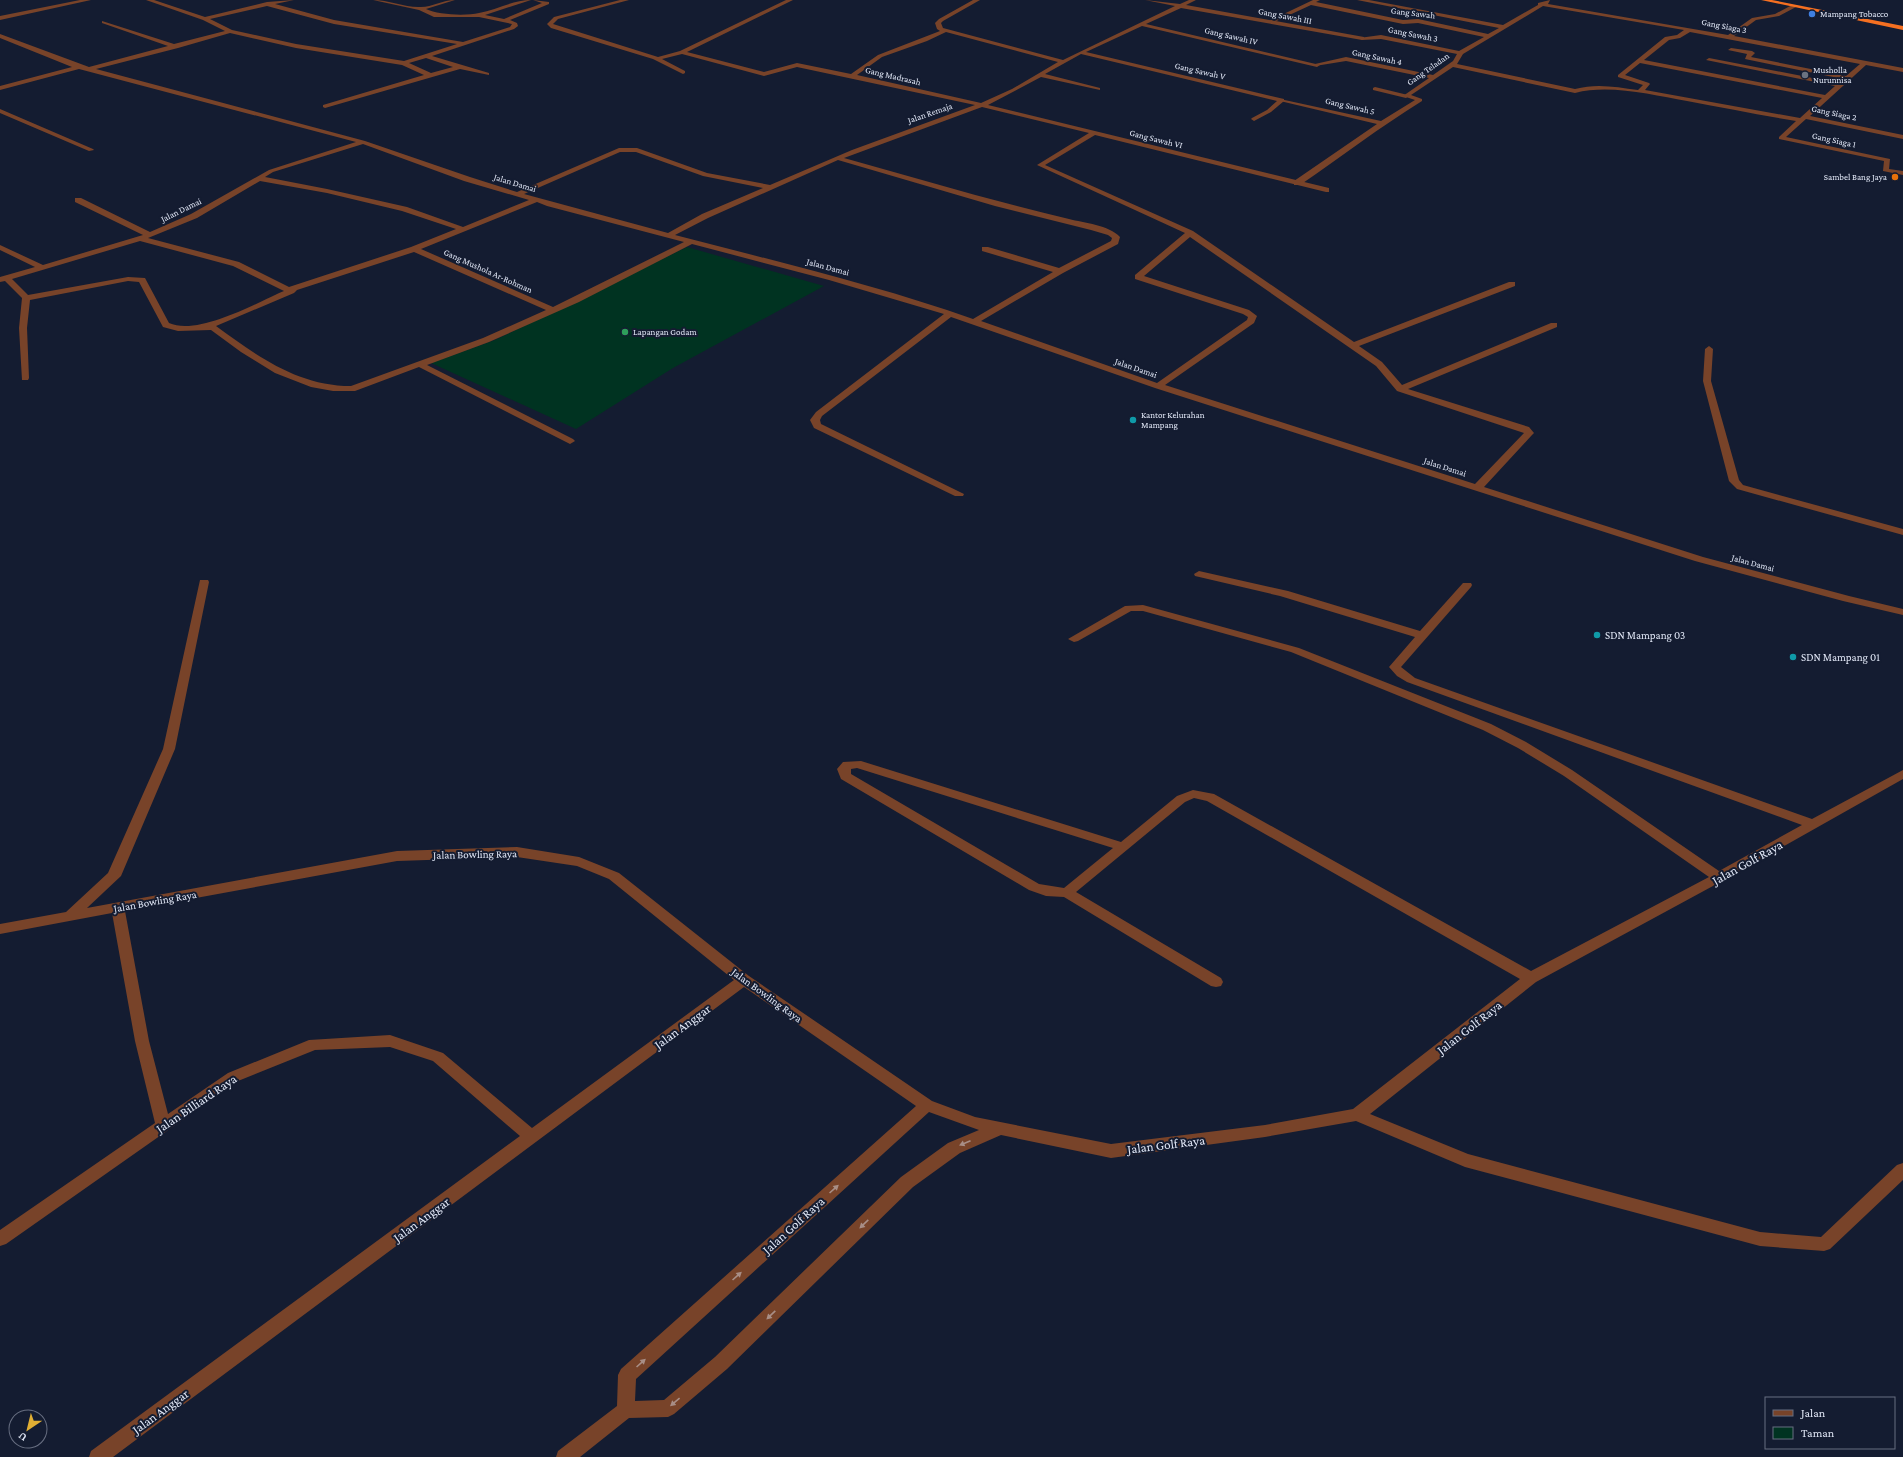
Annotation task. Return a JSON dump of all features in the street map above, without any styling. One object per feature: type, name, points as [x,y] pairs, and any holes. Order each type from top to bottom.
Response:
[{"type":"highway","points":[[1764,0],[1903,28]]},
{"type":"street","points":[[0,18],[88,0]]},
{"type":"street","points":[[149,0],[205,20],[230,31],[296,46],[404,63],[430,75]]},
{"type":"street","points":[[205,20],[267,4],[291,0]]},
{"type":"street","points":[[376,0],[422,9],[434,15],[479,15],[514,23],[515,26],[404,63]]},
{"type":"street","points":[[422,9],[452,0]]},
{"type":"street","points":[[479,15],[528,0]]},
{"type":"street","points":[[506,20],[547,3],[536,0]]},
{"type":"street","points":[[626,0],[556,18],[550,24],[553,27],[657,59],[683,72]]},
{"type":"street","points":[[657,59],[682,52],[790,0]]},
{"type":"street","points":[[977,0],[938,23],[940,29],[1065,62]]},
{"type":"street","name":"Gang Sawah III","points":[[1148,0],[1362,38]]},
{"type":"street","name":"Jalan Remaja","points":[[669,235],[769,187],[837,158],[923,125],[982,105],[1014,90],[1080,52],[1193,0]]},
{"type":"street","points":[[1270,22],[1317,0]]},
{"type":"street","name":"Gang Sawah","points":[[1360,0],[1504,28]]},
{"type":"street","name":"Gang Teladan","points":[[1406,96],[1456,62],[1460,53],[1549,0]]},
{"type":"street","name":"Gang Sawah","points":[[1311,3],[1403,22],[1418,21],[1489,36]]},
{"type":"street","points":[[267,4],[334,22],[462,44]]},
{"type":"street","name":"Gang Siaga 3","points":[[1540,4],[1690,29],[1903,70]]},
{"type":"street","points":[[1729,37],[1754,19],[1777,15],[1794,6]]},
{"type":"street","points":[[104,22],[176,47]]},
{"type":"street","name":"Gang Sawah IV","points":[[1141,24],[1317,65]]},
{"type":"street","points":[[1640,91],[1647,84],[1620,76],[1667,38],[1678,38],[1690,29]]},
{"type":"street","points":[[852,76],[880,56],[926,40],[946,30]]},
{"type":"street","points":[[87,69],[176,47],[230,31]]},
{"type":"street","name":"Jalan Damai","points":[[0,36],[78,67],[364,142],[467,179],[536,200],[832,278],[950,313],[1158,386],[1699,559],[1847,599],[1903,612]]},
{"type":"street","name":"Gang Sawah 3","points":[[1362,38],[1381,37],[1460,53]]},
{"type":"street","points":[[1731,50],[1752,54],[1747,58],[1847,78]]},
{"type":"street","name":"Gang Madrasah","points":[[682,52],[764,74],[800,66],[982,105]]},
{"type":"street","name":"Gang Sawah V","points":[[1080,52],[1282,100]]},
{"type":"street","points":[[426,56],[487,74]]},
{"type":"street","name":"Gang Sawah 4","points":[[1317,65],[1323,65],[1337,60],[1346,59],[1434,77]]},
{"type":"street","points":[[1709,60],[1839,85]]},
{"type":"street","points":[[1640,61],[1826,97]]},
{"type":"street","name":"Gang Siaga 2","points":[[1803,119],[1865,62]]},
{"type":"street","points":[[1452,65],[1575,91],[1590,87],[1605,87],[1634,92],[1640,91],[1803,119]]},
{"type":"street","points":[[0,88],[78,67]]},
{"type":"street","points":[[325,106],[460,67]]},
{"type":"street","points":[[1040,75],[1098,89]]},
{"type":"street","points":[[1375,89],[1406,96]]},
{"type":"street","name":"Gang Teladan","points":[[1382,123],[1420,100],[1406,96]]},
{"type":"street","points":[[1254,119],[1269,111],[1282,100]]},
{"type":"street","name":"Gang Sawah 5","points":[[1282,100],[1382,123]]},
{"type":"street","name":"Gang Sawah VI","points":[[982,105],[1094,134],[1326,190]]},
{"type":"street","points":[[0,111],[91,150]]},
{"type":"street","name":"Gang Siaga 2","points":[[1803,119],[1903,137]]},
{"type":"street","name":"Gang Siaga 1","points":[[1803,119],[1781,138],[1888,160],[1885,170],[1903,173]]},
{"type":"street","name":"Gang Sawah 5","points":[[1297,183],[1352,146],[1382,123]]},
{"type":"street","points":[[1094,134],[1040,165],[1190,233],[1379,364],[1400,389],[1526,428],[1529,433],[1525,438],[1477,488]]},
{"type":"street","name":"Jalan Damai","points":[[3,279],[150,235],[194,216],[271,171],[364,142]]},
{"type":"street","points":[[518,194],[619,150],[628,149],[637,150],[705,175],[769,187]]},
{"type":"street","points":[[837,158],[998,204],[1094,228],[1111,233],[1116,237],[1115,242],[1060,271],[975,321]]},
{"type":"street","points":[[257,178],[327,191],[396,207],[462,229]]},
{"type":"street","points":[[78,200],[150,235]]},
{"type":"street","points":[[3,279],[26,298],[136,278],[142,280],[166,325],[179,330],[206,326],[293,289],[345,270],[414,250],[462,229],[536,200]]},
{"type":"street","points":[[1158,386],[1251,321],[1253,316],[1246,312],[1138,277],[1190,233]]},
{"type":"street","points":[[139,238],[236,264],[283,289],[293,289]]},
{"type":"street","points":[[206,326],[213,328],[253,357],[278,371],[319,386],[336,390],[352,389],[486,340],[576,300],[691,241]]},
{"type":"street","points":[[1,248],[42,267]]},
{"type":"street","points":[[985,249],[1060,271]]},
{"type":"street","name":"Gang Mushola Ar-Rohman","points":[[414,250],[553,310]]},
{"type":"street","points":[[1353,345],[1512,284]]},
{"type":"street","points":[[25,378],[23,328],[26,298]]},
{"type":"street","points":[[950,313],[819,414],[815,420],[817,426],[959,494]]},
{"type":"street","points":[[1400,389],[1554,325]]},
{"type":"street","points":[[1709,349],[1707,381],[1734,481],[1740,487],[1903,532]]},
{"type":"street","points":[[419,364],[570,441]]},
{"type":"street","points":[[1199,574],[1240,581],[1324,604],[1423,636]]},
{"type":"street","points":[[69,917],[114,876],[169,749],[204,582]]},
{"type":"street","points":[[1467,585],[1395,667],[1401,674],[1411,680],[1813,824]]},
{"type":"street","points":[[1074,640],[1129,608],[1143,608],[1170,614],[1295,650],[1336,665],[1487,727],[1522,745],[1568,773],[1719,877]]},
{"type":"street","points":[[1123,847],[857,764],[847,765],[842,769],[845,776],[1034,887],[1046,891],[1067,893],[1216,982]]},
{"type":"street","name":"Jalan Golf Raya","points":[[626,1410],[627,1375],[927,1105],[974,1123],[1111,1151],[1265,1131],[1357,1115],[1532,978],[1719,877],[1903,774]]},
{"type":"street","points":[[1067,893],[1181,799],[1194,794],[1210,797],[1532,978]]},
{"type":"street","name":"Jalan Bowling Raya","points":[[0,929],[397,856],[517,852],[579,862],[614,876],[744,980],[891,1082],[927,1105]]},
{"type":"street","points":[[118,908],[142,1040],[163,1125]]},
{"type":"street","name":"Jalan Anggar","points":[[98,1457],[744,980]]},
{"type":"street","name":"Jalan Billiard Raya","points":[[0,1239],[233,1076],[314,1044],[390,1041],[438,1057],[532,1137]]},
{"type":"street","points":[[1357,1115],[1466,1160],[1760,1239],[1824,1244],[1903,1170]]},
{"type":"street","points":[[565,1457],[626,1410],[668,1408],[722,1363],[907,1182],[954,1148],[1001,1128]]},
{"type":"green space","name":"Lapangan Godam","points":[[687,247],[824,286],[673,368],[576,429],[431,363],[495,340]]},
{"type":"place","name":"Mampang Tobacco","points":[[1812,14]]},
{"type":"place","name":"Musholla Nurunnisa","points":[[1805,75]]},
{"type":"place","name":"Sambel Bang Jaya","points":[[1895,177]]},
{"type":"place","name":"Lapangan Godam","points":[[625,332]]},
{"type":"place","name":"Kantor Kelurahan Mampang","points":[[1133,420]]},
{"type":"place","name":"SDN Mampang 03","points":[[1597,635]]},
{"type":"place","name":"SDN Mampang 01","points":[[1793,657]]}]
